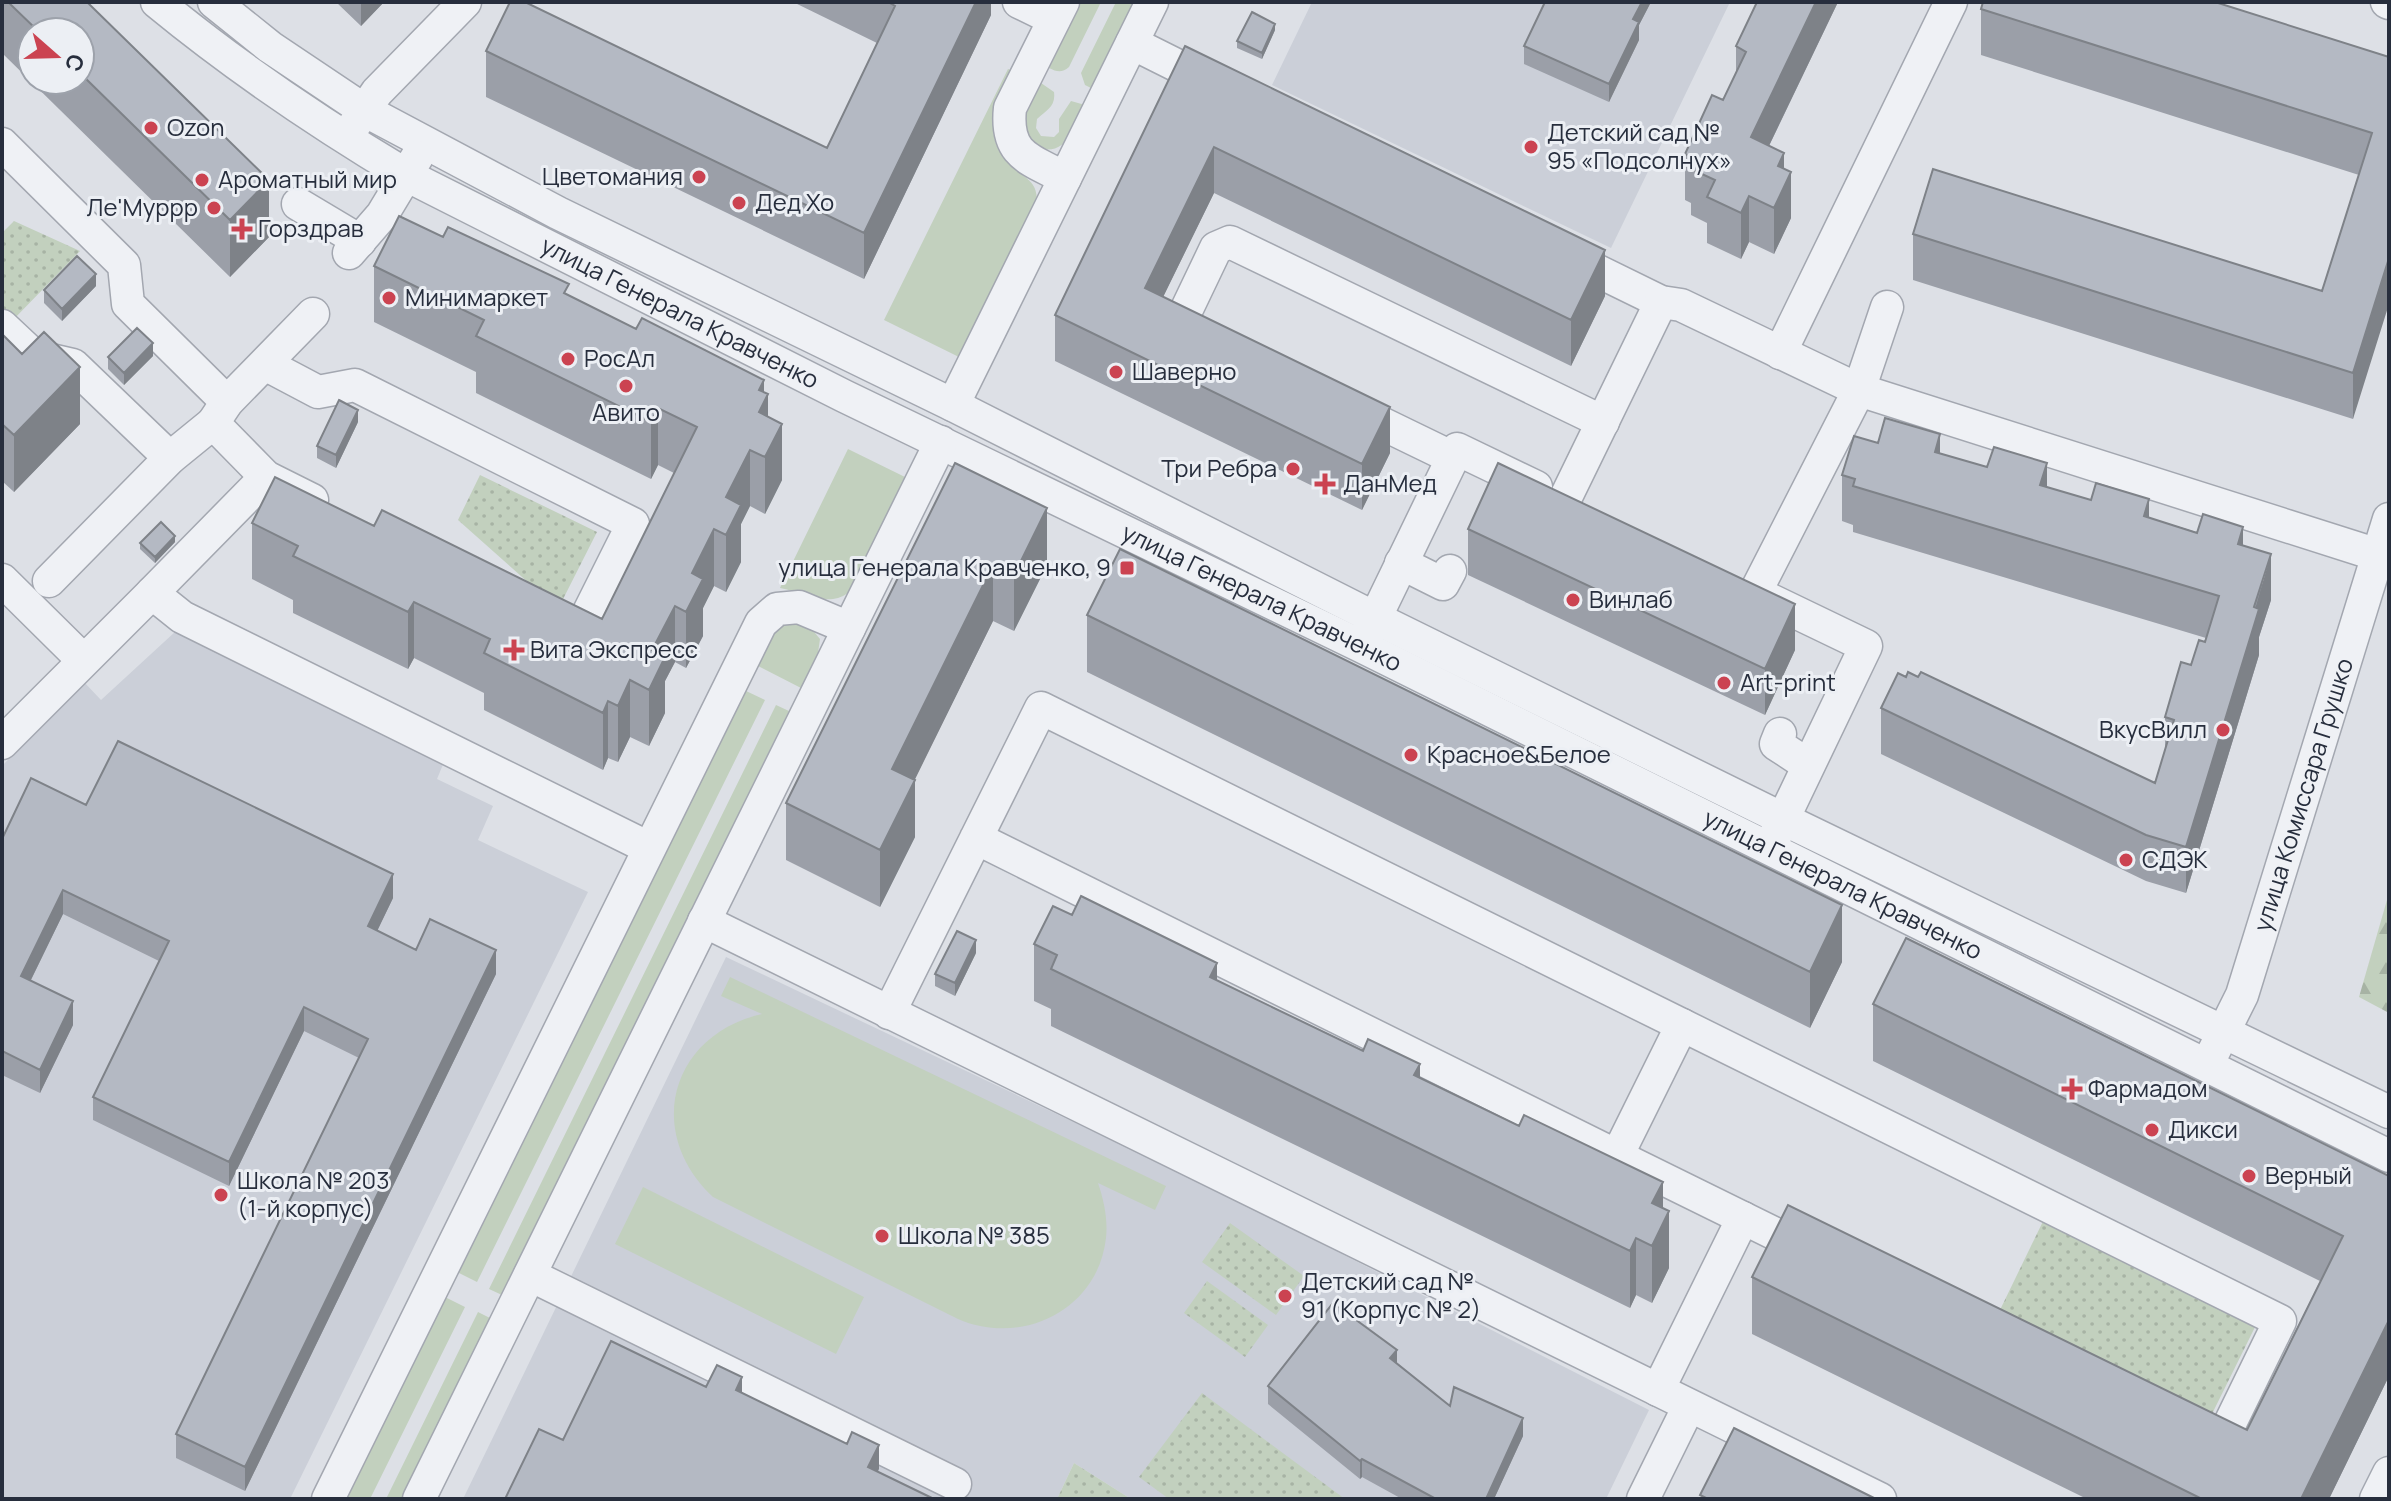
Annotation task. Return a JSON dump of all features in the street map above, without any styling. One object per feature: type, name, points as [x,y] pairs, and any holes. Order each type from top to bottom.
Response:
[{"type":"street","name":"улица Генерала Кравченко","points":[[157,2],[250,75],[345,139],[406,175],[941,442],[1769,848],[1911,933],[2206,1067],[2389,1156]]},
{"type":"street","name":"улица Генерала Кравченко","points":[[214,2],[270,47],[364,110],[558,213],[953,405],[1783,819],[2389,1112]]},
{"type":"street","points":[[345,139],[377,92],[465,2]]},
{"type":"street","points":[[1019,2],[1059,11],[1010,108],[1008,128],[1014,146],[1028,159],[1065,178]]},
{"type":"street","points":[[953,405],[1152,2]]},
{"type":"street","points":[[1780,353],[1951,2]]},
{"type":"street","points":[[1132,43],[1239,95]]},
{"type":"street","points":[[2,144],[124,265],[128,304],[220,412],[266,477],[343,515]]},
{"type":"street","points":[[298,204],[354,247],[382,215],[425,144]]},
{"type":"street","points":[[1533,238],[1661,302],[1681,305],[1859,390],[2378,555]]},
{"type":"street","points":[[1234,352],[1193,332],[1184,321],[1184,315],[1216,248],[1230,242],[1603,422]]},
{"type":"street","points":[[1361,646],[1457,449],[1578,508],[1603,422],[1661,302]]},
{"type":"street","points":[[1769,848],[1866,646],[1741,586],[1859,390],[1887,307]]},
{"type":"street","points":[[49,581],[170,458],[220,412],[313,314]]},
{"type":"street","points":[[2,326],[34,356],[73,365],[170,458]]},
{"type":"street","points":[[265,364],[318,392],[355,385],[633,524],[579,632],[538,611]]},
{"type":"street","points":[[1330,398],[1453,458]]},
{"type":"street","points":[[419,1499],[941,442]]},
{"type":"street","points":[[2,743],[266,477]]},
{"type":"street","name":"улица Комиссара Грушко","points":[[2206,1067],[2242,995],[2389,519]]},
{"type":"street","points":[[1401,563],[1443,584],[1450,571]]},
{"type":"street","points":[[2,580],[83,660]]},
{"type":"street","points":[[152,593],[182,617],[649,848]]},
{"type":"street","points":[[328,1499],[761,623],[777,609],[799,607],[849,628]]},
{"type":"street","points":[[889,1013],[1041,708],[2280,1321],[2216,1452],[2173,1431]]},
{"type":"street","points":[[1780,734],[1776,744],[1808,765]]},
{"type":"street","points":[[976,838],[1843,1268]]},
{"type":"street","points":[[704,921],[1880,1499]]},
{"type":"street","points":[[1617,1156],[1682,1025]]},
{"type":"street","points":[[1658,1390],[1743,1218]]},
{"type":"street","points":[[530,1275],[955,1484]]},
{"type":"street","points":[[1643,1499],[1689,1406]]},
{"type":"street","points":[[2376,1499],[2389,1473]]},
{"type":"shaded area","name":"Детский сад № 95 «Подсолнух»","points":[[1312,2],[1730,2],[1611,248],[1272,85]]},
{"type":"shaded area","name":"Школа № 203 (1-й корпус)","points":[[176,631],[444,762],[437,779],[493,806],[478,840],[588,892],[290,1499],[2,1499],[2,766],[84,682],[101,700]]},
{"type":"shaded area","name":"Школа № 385","points":[[726,957],[1198,1181],[1649,1410],[1606,1499],[1131,1499],[1074,1463],[1057,1499],[463,1499]]},
{"type":"green space","points":[[1081,2],[1101,2],[1069,67],[1062,71],[1049,68]]},
{"type":"green space","points":[[1116,2],[1136,2],[1093,89],[1085,85],[1081,73]]},
{"type":"green space","points":[[1008,69],[1013,71],[996,112],[994,137],[1006,161],[1033,185],[1037,202],[961,358],[884,320]]},
{"type":"green space","points":[[1041,83],[1054,92],[1054,97],[1050,108],[1037,119],[1036,128],[1041,136],[1054,137],[1059,132],[1059,119],[1071,101],[1085,105],[1069,138],[1048,150],[1038,148],[1025,134],[1025,116]]},
{"type":"green space","points":[[14,221],[80,251],[12,321],[2,311],[2,233]]},
{"type":"green space","points":[[848,449],[905,477],[848,593],[823,599],[780,588]]},
{"type":"green space","points":[[480,475],[597,532],[558,609],[458,520]]},
{"type":"green space","points":[[796,620],[810,627],[820,639],[818,653],[801,688],[756,665],[775,630]]},
{"type":"green space","points":[[744,690],[765,700],[477,1282],[457,1272]]},
{"type":"green space","points":[[776,705],[789,711],[502,1295],[489,1289]]},
{"type":"green space","points":[[2389,893],[2389,1013],[2359,997]]},
{"type":"green space","points":[[730,977],[1166,1186],[1155,1210],[1098,1183],[1105,1210],[1106,1238],[1100,1263],[1088,1285],[1073,1303],[1053,1316],[1031,1325],[1007,1328],[982,1327],[958,1319],[713,1197],[692,1172],[679,1144],[674,1117],[677,1089],[688,1064],[706,1042],[731,1025],[762,1014],[721,996]]},
{"type":"green space","points":[[643,1187],[864,1297],[836,1354],[615,1244]]},
{"type":"green space","points":[[2048,1211],[2260,1317],[2210,1418],[1999,1312]]},
{"type":"green space","points":[[1230,1223],[1304,1276],[1276,1315],[1202,1262]]},
{"type":"green space","points":[[1207,1281],[1268,1325],[1245,1357],[1184,1313]]},
{"type":"green space","points":[[445,1297],[465,1307],[370,1499],[346,1499]]},
{"type":"green space","points":[[478,1312],[490,1318],[401,1499],[386,1499]]},
{"type":"green space","points":[[1202,1393],[1345,1499],[1169,1499],[1139,1477]]},
{"type":"green space","points":[[1074,1463],[1131,1499],[1057,1499]]},
{"type":"building","points":[[8,2],[87,2],[269,180],[230,220],[96,89],[96,16],[22,16]]},
{"type":"building","points":[[510,2],[525,2],[827,148],[895,6],[888,2],[976,2],[864,233],[486,51]]},
{"type":"building","points":[[1545,2],[1642,2],[1633,19],[1639,22],[1609,84],[1524,46]]},
{"type":"building","points":[[1757,2],[1816,2],[1751,137],[1784,153],[1778,166],[1791,172],[1774,208],[1749,196],[1741,213],[1707,197],[1715,180],[1691,169],[1696,159],[1685,154],[1712,95],[1723,100],[1746,52],[1736,46]]},
{"type":"building","points":[[1983,2],[2215,2],[2389,57],[2389,258],[2353,373],[1913,234],[1933,169],[2322,291],[2372,133],[1981,9]]},
{"type":"building","points":[[1252,12],[1275,24],[1262,53],[1237,41]]},
{"type":"building","points":[[1185,46],[1605,250],[1571,320],[1214,147],[1145,288],[1390,407],[1362,464],[1055,315]]},
{"type":"building","points":[[399,216],[443,237],[448,227],[569,284],[564,293],[636,329],[642,318],[764,380],[759,390],[768,394],[759,412],[782,424],[765,457],[750,450],[726,497],[741,505],[726,535],[714,529],[692,573],[703,579],[686,612],[675,606],[652,650],[665,657],[649,690],[630,680],[618,706],[608,701],[603,713],[484,653],[490,639],[414,602],[408,612],[293,556],[298,546],[252,523],[275,477],[374,526],[382,510],[602,619],[697,427],[658,408],[651,422],[476,336],[484,320],[374,266]]},
{"type":"building","points":[[77,256],[96,274],[62,309],[44,290]]},
{"type":"building","points":[[137,328],[153,343],[124,373],[108,357]]},
{"type":"building","points":[[44,332],[80,367],[14,435],[2,424],[2,334],[22,354]]},
{"type":"building","points":[[339,400],[358,410],[336,455],[317,446]]},
{"type":"building","points":[[1885,418],[1940,434],[1935,452],[1987,467],[1994,447],[2047,463],[2040,485],[2091,500],[2096,483],[2149,499],[2144,516],[2197,533],[2203,514],[2243,527],[2238,544],[2271,554],[2254,607],[2259,609],[2186,847],[2146,835],[1881,708],[1898,673],[1906,677],[1908,672],[1918,677],[1921,672],[2155,783],[2174,720],[2165,717],[2181,662],[2191,665],[2199,640],[2205,642],[2219,596],[1853,486],[1855,479],[1842,475],[1854,436],[1878,443]]},
{"type":"building","points":[[955,463],[1047,508],[1014,575],[993,565],[892,769],[915,780],[880,850],[786,803]]},
{"type":"building","points":[[1498,463],[1795,604],[1765,669],[1468,529]]},
{"type":"building","points":[[161,522],[175,536],[155,557],[140,543]]},
{"type":"building","points":[[1120,549],[1842,905],[1810,972],[1087,615]]},
{"type":"building","points":[[118,741],[393,874],[368,926],[416,950],[430,919],[496,950],[245,1467],[176,1434],[368,1039],[304,1007],[229,1162],[93,1097],[169,941],[63,890],[21,976],[73,1001],[40,1070],[2,1051],[2,839],[31,778],[86,805]]},
{"type":"building","points":[[1081,896],[1217,963],[1210,977],[1363,1051],[1368,1039],[1420,1064],[1414,1075],[1519,1126],[1524,1115],[1663,1182],[1652,1203],[1669,1211],[1652,1246],[1636,1238],[1630,1251],[1051,969],[1057,955],[1034,944],[1053,906],[1072,915]]},
{"type":"building","points":[[957,931],[976,940],[955,983],[935,974]]},
{"type":"building","points":[[1906,938],[2389,1176],[2389,1320],[2301,1499],[2202,1499],[1752,1277],[1788,1205],[2247,1430],[2343,1236],[1873,1004]]},
{"type":"building","points":[[1333,1303],[1397,1350],[1390,1358],[1450,1406],[1454,1387],[1523,1418],[1486,1499],[1436,1499],[1362,1459],[1360,1461],[1268,1386]]},
{"type":"building","points":[[611,1341],[706,1387],[717,1365],[742,1377],[736,1390],[847,1444],[852,1432],[879,1445],[868,1467],[934,1499],[505,1499],[539,1429],[563,1440]]},
{"type":"building","points":[[1734,1428],[1876,1499],[1708,1499],[1700,1495]]},
{"type":"place","name":"Ozon","points":[[151,128]]},
{"type":"place","name":"Детский сад № 95 «Подсолнух»","points":[[1531,147]]},
{"type":"place","name":"Цветомания","points":[[699,177]]},
{"type":"place","name":"Ароматный мир","points":[[202,180]]},
{"type":"place","name":"Дед Хо","points":[[739,203]]},
{"type":"place","name":"Ле'Муррр","points":[[214,208]]},
{"type":"place","name":"Горздрав","points":[[242,229]]},
{"type":"place","name":"Минимаркет","points":[[389,298]]},
{"type":"place","name":"РосАл","points":[[568,359]]},
{"type":"place","name":"Шаверно","points":[[1116,372]]},
{"type":"place","name":"Авито","points":[[626,386]]},
{"type":"place","name":"Три Ребра","points":[[1293,469]]},
{"type":"place","name":"ДанМед","points":[[1325,484]]},
{"type":"place","name":"улица Генерала Кравченко, 9","points":[[1127,568]]},
{"type":"place","name":"Винлаб","points":[[1573,600]]},
{"type":"place","name":"Вита Экспресс","points":[[514,650]]},
{"type":"place","name":"Art-print","points":[[1724,683]]},
{"type":"place","name":"ВкусВилл","points":[[2223,730]]},
{"type":"place","name":"Красное&Белое","points":[[1411,755]]},
{"type":"place","name":"СДЭК","points":[[2126,860]]},
{"type":"place","name":"Фармадом","points":[[2072,1089]]},
{"type":"place","name":"Дикси","points":[[2152,1130]]},
{"type":"place","name":"Верный","points":[[2249,1176]]},
{"type":"place","name":"Школа № 203 (1-й корпус)","points":[[221,1195]]},
{"type":"place","name":"Школа № 385","points":[[882,1236]]},
{"type":"place","name":"Детский сад № 91 (Корпус № 2)","points":[[1285,1296]]}]
